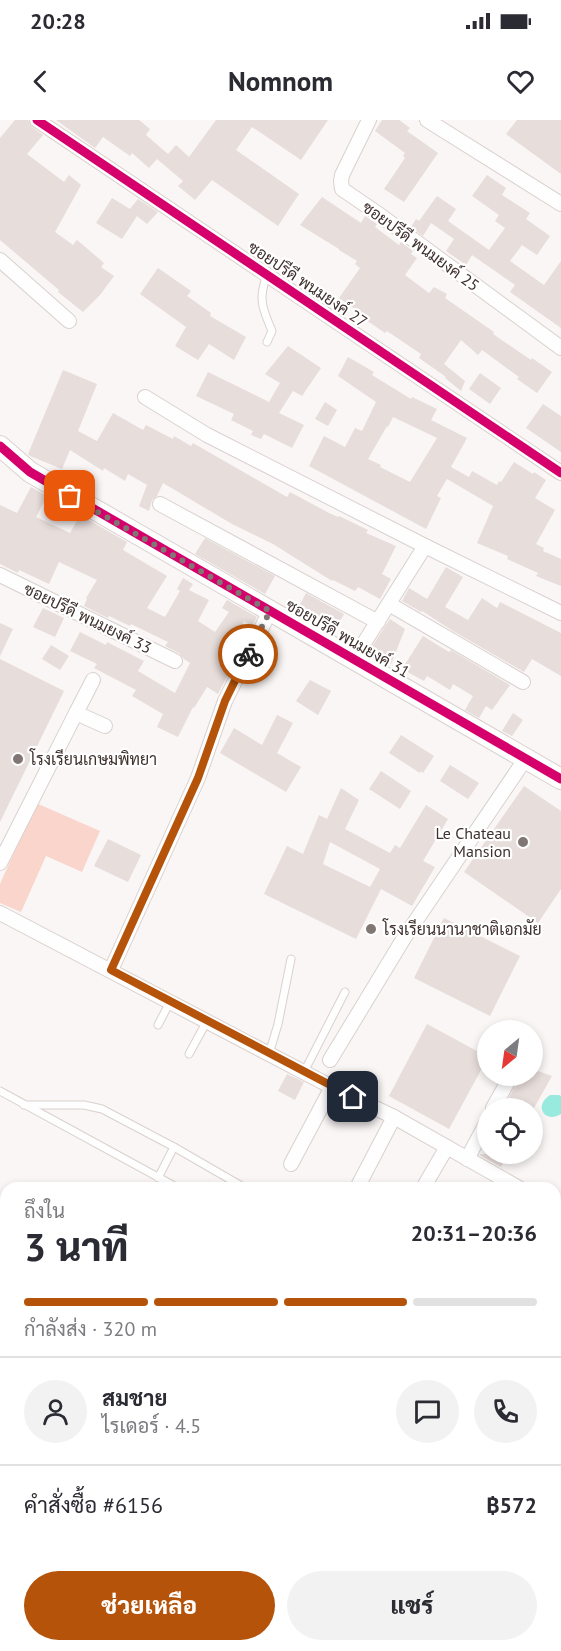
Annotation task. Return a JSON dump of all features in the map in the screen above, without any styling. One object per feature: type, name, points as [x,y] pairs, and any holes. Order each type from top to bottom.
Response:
[{"type":"street","name":"ซอยปรีดี พนมยงค์ 27","points":[[37,120],[561,473]]},
{"type":"street","name":"ซอยปรีดี พนมยงค์ 25","points":[[369,120],[342,175],[342,189],[561,348]]},
{"type":"street","points":[[427,120],[561,204]]},
{"type":"street","points":[[0,260],[69,321]]},
{"type":"street","points":[[145,398],[207,435],[561,613]]},
{"type":"street","name":"ซอยปรีดี พนมยงค์ 31","points":[[0,446],[30,472],[561,778]]},
{"type":"street","points":[[160,504],[378,622]]},
{"type":"street","points":[[354,659],[425,546]]},
{"type":"street","name":"ซอยปรีดี พนมยงค์ 33","points":[[0,575],[175,661]]},
{"type":"street","points":[[389,603],[523,682]]},
{"type":"street","points":[[111,970],[198,778],[225,701],[270,611]]},
{"type":"street","points":[[0,863],[93,680]]},
{"type":"street","points":[[76,713],[105,726]]},
{"type":"street","points":[[330,1060],[404,938],[526,758]]},
{"type":"street","points":[[0,913],[332,1087],[394,1117],[508,1182]]},
{"type":"street","points":[[291,1164],[332,1087]]},
{"type":"street","points":[[360,1182],[394,1117]]},
{"type":"street","points":[[467,1159],[477,1140]]},
{"type":"street","points":[[427,1182],[447,1147]]},
{"type":"lane","points":[[267,275],[261,291],[263,307],[272,331],[267,342]]},
{"type":"lane","points":[[269,1054],[278,1024],[291,959]]},
{"type":"lane","points":[[304,1072],[345,992]]},
{"type":"lane","points":[[158,1025],[170,1002]]},
{"type":"lane","points":[[189,1054],[207,1021]]},
{"type":"lane","points":[[0,1091],[166,1182]]},
{"type":"lane","points":[[24,1105],[94,1106],[174,1147],[235,1182]]},
{"type":"lane","points":[[158,1178],[174,1147]]},
{"type":"shaded area","points":[[36,803],[100,831],[82,872],[46,856],[21,912],[0,903],[0,884]]},
{"type":"water","points":[[550,1095],[561,1096],[561,1114],[555,1117],[546,1115],[543,1112],[545,1099]]},
{"type":"building","points":[[15,120],[28,120],[32,127],[43,135],[27,154],[64,182],[69,175],[81,185],[55,232],[73,245],[77,240],[104,263],[101,267],[114,276],[83,312],[0,240],[0,138]]},
{"type":"building","points":[[56,120],[139,120],[150,129],[146,135],[168,154],[176,145],[189,157],[216,120],[328,120],[301,160],[252,127],[236,150],[299,194],[278,226],[212,180],[195,200],[178,186],[183,181],[157,159],[149,168],[132,153],[130,156],[103,137],[95,148]]},
{"type":"building","points":[[382,120],[399,120],[410,128],[407,131],[438,153],[404,202],[384,189],[405,158],[403,156],[405,153],[375,131]]},
{"type":"building","points":[[517,120],[561,120],[561,174],[506,134]]},
{"type":"building","points":[[487,175],[506,188],[502,195],[530,213],[526,219],[550,236],[537,255],[522,245],[510,261],[544,285],[561,261],[561,328],[510,292],[515,285],[472,255],[466,265],[446,251],[454,239],[431,223],[423,236],[411,227],[416,219],[419,221],[437,196],[456,209],[448,221],[489,250],[505,228],[495,221],[499,215],[472,196]]},
{"type":"building","points":[[322,197],[361,223],[365,216],[377,224],[375,227],[399,245],[401,242],[413,251],[411,254],[417,258],[405,275],[429,293],[434,287],[447,294],[445,298],[494,332],[493,334],[552,372],[537,393],[482,350],[478,355],[461,340],[444,364],[465,381],[461,391],[419,358],[421,354],[387,331],[385,333],[366,320],[367,317],[339,298],[360,268],[355,264],[357,261],[300,225]]},
{"type":"building","points":[[112,198],[130,209],[138,199],[158,212],[147,224],[137,216],[122,239],[96,223]]},
{"type":"building","points":[[158,268],[191,291],[187,296],[211,313],[210,316],[246,337],[234,360],[209,344],[198,360],[175,346],[186,327],[140,294]]},
{"type":"building","points":[[288,346],[321,368],[302,396],[293,391],[279,413],[304,425],[292,448],[264,434],[261,439],[251,435],[253,431],[231,420],[234,414],[196,396],[208,372],[269,402],[280,383],[265,374]]},
{"type":"building","points":[[348,357],[374,372],[372,375],[411,399],[412,397],[437,409],[431,420],[467,438],[451,467],[469,477],[472,471],[497,485],[514,462],[546,480],[535,498],[555,510],[536,544],[544,548],[543,551],[561,559],[561,586],[536,576],[538,573],[507,559],[508,556],[477,543],[493,506],[447,479],[437,496],[441,498],[426,529],[309,466],[324,436],[345,447],[355,428],[362,431],[376,402],[338,376]],"holes":[[[393,417],[437,438],[410,482],[368,459]]]},
{"type":"building","points":[[63,370],[97,384],[78,431],[97,441],[113,413],[143,430],[146,425],[173,439],[174,436],[191,446],[193,443],[287,497],[290,492],[368,530],[366,533],[396,546],[382,574],[391,579],[380,599],[358,587],[355,591],[332,581],[273,544],[232,524],[163,483],[157,496],[152,500],[149,511],[139,506],[147,485],[128,474],[125,481],[104,468],[103,471],[70,450],[62,469],[30,456],[28,454]]},
{"type":"building","points":[[480,373],[501,388],[490,404],[469,389]]},
{"type":"building","points":[[325,402],[337,410],[328,426],[315,419]]},
{"type":"building","points":[[543,404],[561,416],[561,452],[526,428]]},
{"type":"building","points":[[31,487],[47,496],[36,517],[70,533],[80,515],[127,542],[123,550],[167,576],[147,608],[165,617],[180,591],[177,589],[183,578],[193,584],[189,590],[209,600],[198,621],[215,632],[229,612],[222,608],[227,600],[257,617],[252,626],[244,621],[227,647],[239,653],[218,694],[207,687],[193,707],[178,737],[157,727],[163,714],[132,696],[136,690],[94,668],[97,664],[70,651],[80,632],[106,645],[107,642],[144,661],[138,671],[175,693],[190,663],[179,653],[165,646],[168,642],[131,624],[130,626],[109,616],[108,618],[84,606],[97,580],[59,562],[49,584],[0,564],[0,505],[17,513]]},
{"type":"building","points":[[205,538],[275,576],[265,594],[195,554]]},
{"type":"building","points":[[446,567],[463,577],[445,607],[468,620],[482,598],[497,608],[500,602],[561,633],[561,676],[532,659],[524,672],[402,601],[409,588],[427,599]]},
{"type":"building","points":[[306,593],[344,614],[333,633],[296,612]]},
{"type":"building","points":[[43,608],[64,618],[55,637],[33,627]]},
{"type":"building","points":[[390,619],[405,629],[391,664],[369,651]]},
{"type":"building","points":[[0,623],[13,629],[0,656]]},
{"type":"building","points":[[423,636],[510,685],[492,710],[486,706],[479,718],[465,710],[473,696],[453,684],[450,690],[427,676],[424,681],[402,669]]},
{"type":"building","points":[[51,645],[69,656],[60,670],[42,659]]},
{"type":"building","name":"โรงเรียนเกษมพิทยา","points":[[0,659],[64,691],[0,822]]},
{"type":"building","points":[[310,680],[331,691],[318,715],[296,701]]},
{"type":"building","points":[[513,713],[523,720],[512,736],[502,731]]},
{"type":"building","points":[[277,715],[293,723],[277,753],[301,767],[286,792],[220,753],[234,728],[262,745]]},
{"type":"building","points":[[401,735],[434,756],[423,773],[389,753]]},
{"type":"building","points":[[450,765],[479,783],[468,799],[440,781]]},
{"type":"building","points":[[381,771],[411,791],[400,809],[369,789]]},
{"type":"building","name":"Le Chateau Mansion","points":[[524,786],[561,811],[561,889],[538,923],[464,872]]},
{"type":"building","points":[[341,788],[359,800],[345,829],[390,853],[395,845],[400,848],[426,805],[448,819],[423,861],[435,867],[412,906],[381,889],[356,939],[264,894],[287,846],[303,854],[319,815],[327,819]],"holes":[[[330,842],[380,869],[370,887],[323,864]]]},
{"type":"building","points":[[108,839],[141,855],[128,882],[94,866]]},
{"type":"building","points":[[444,918],[520,956],[490,1016],[414,978]]},
{"type":"building","points":[[427,1024],[477,1051],[477,1077],[449,1129],[389,1096]]},
{"type":"building","points":[[543,1073],[552,1076],[540,1098],[509,1098],[515,1086],[543,1086]]},
{"type":"building","points":[[287,1074],[304,1082],[295,1100],[278,1091]]},
{"type":"cycle path","points":[[37,120],[561,473]]},
{"type":"cycle path","points":[[0,446],[30,472],[561,779]]},
{"type":"way so far","points":[[70,496],[270,611],[248,654]]},
{"type":"place","name":"โรงเรียนเกษมพิทยา","points":[[18,759]]},
{"type":"place","name":"Le Chateau Mansion","points":[[523,842]]},
{"type":"place","name":"โรงเรียนนานาชาติเอกมัย","points":[[371,929]]},
{"type":"route","points":[[248,654],[225,701],[198,778],[111,970],[353,1097]]}]
